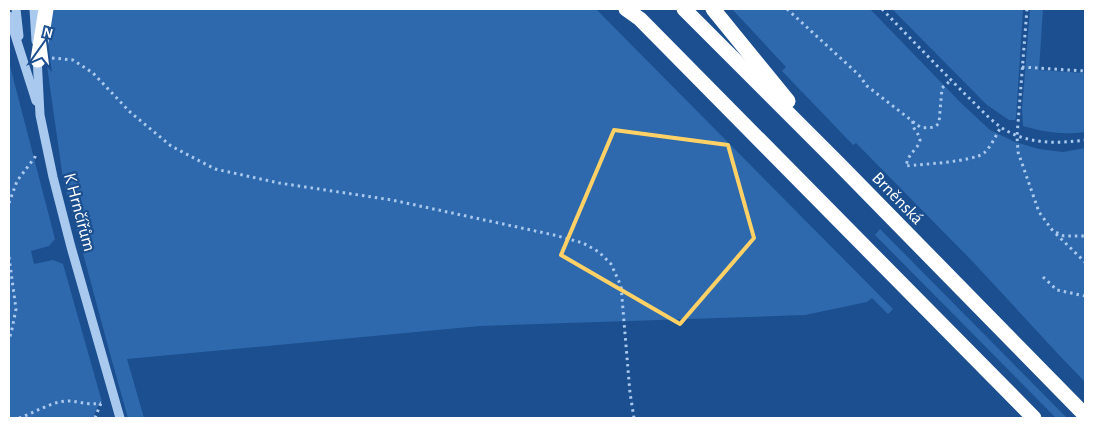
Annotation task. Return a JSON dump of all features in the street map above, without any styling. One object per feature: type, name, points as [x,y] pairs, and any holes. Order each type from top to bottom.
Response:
[{"type":"highway","points":[[38,60],[46,9]]},
{"type":"highway","name":"Brněnská","points":[[684,9],[1085,415]]},
{"type":"highway","points":[[713,9],[838,163]]},
{"type":"highway","points":[[632,12],[1034,418]]},
{"type":"street","points":[[16,9],[20,51]]},
{"type":"street","name":"K Hrnčířům","points":[[34,9],[40,115],[53,177],[120,418]]},
{"type":"street","points":[[9,16],[40,115]]},
{"type":"path","points":[[787,9],[859,75],[867,86],[920,127],[928,128],[939,123],[942,88],[951,80]]},
{"type":"path","points":[[882,9],[951,80],[1001,127],[1018,136],[1041,141],[1064,143],[1085,140]]},
{"type":"path","points":[[1027,9],[1018,152],[1039,212],[1053,231],[1085,262],[1085,266]]},
{"type":"path","points":[[38,60],[54,58],[73,60],[93,73],[130,112],[171,146],[214,169],[278,183],[392,200],[554,235],[583,243],[599,252],[611,264],[621,286],[629,384],[634,418]]},
{"type":"path","points":[[1022,67],[1085,71]]},
{"type":"path","points":[[913,121],[913,127],[919,134],[920,141],[909,157],[906,166],[967,159],[981,155],[986,152],[1001,127]]},
{"type":"path","points":[[9,203],[17,181],[35,157],[37,147]]},
{"type":"path","points":[[1053,231],[1064,236],[1085,236]]},
{"type":"path","points":[[9,258],[16,309],[9,340]]},
{"type":"path","points":[[1043,277],[1057,290],[1085,296]]},
{"type":"path","points":[[19,418],[58,402],[68,401],[92,405],[102,403],[95,418]]},
{"type":"highlighted area","points":[[614,130],[728,145],[754,238],[680,324],[561,255]]},
{"type":"shaded area","points":[[53,9],[596,9],[893,309],[888,314],[872,298],[867,302],[805,315],[480,326],[127,359],[144,418],[128,418],[63,179],[46,49]]},
{"type":"shaded area","points":[[732,9],[870,9],[961,103],[990,130],[1015,142],[1039,149],[1063,152],[1085,148],[1085,382],[974,263],[856,143],[853,145],[782,71],[786,67]]},
{"type":"shaded area","points":[[892,9],[1023,9],[1015,120],[1009,120],[987,105]]},
{"type":"shaded area","points":[[1030,9],[1043,9],[1039,70],[1085,73],[1085,132],[1054,132],[1023,126],[1022,109]]},
{"type":"shaded area","points":[[9,62],[55,239],[49,246],[31,251],[34,264],[53,260],[63,264],[102,402],[98,406],[93,418],[9,418]]},
{"type":"shaded area","points":[[880,229],[1067,418],[1056,418],[875,235]]}]
